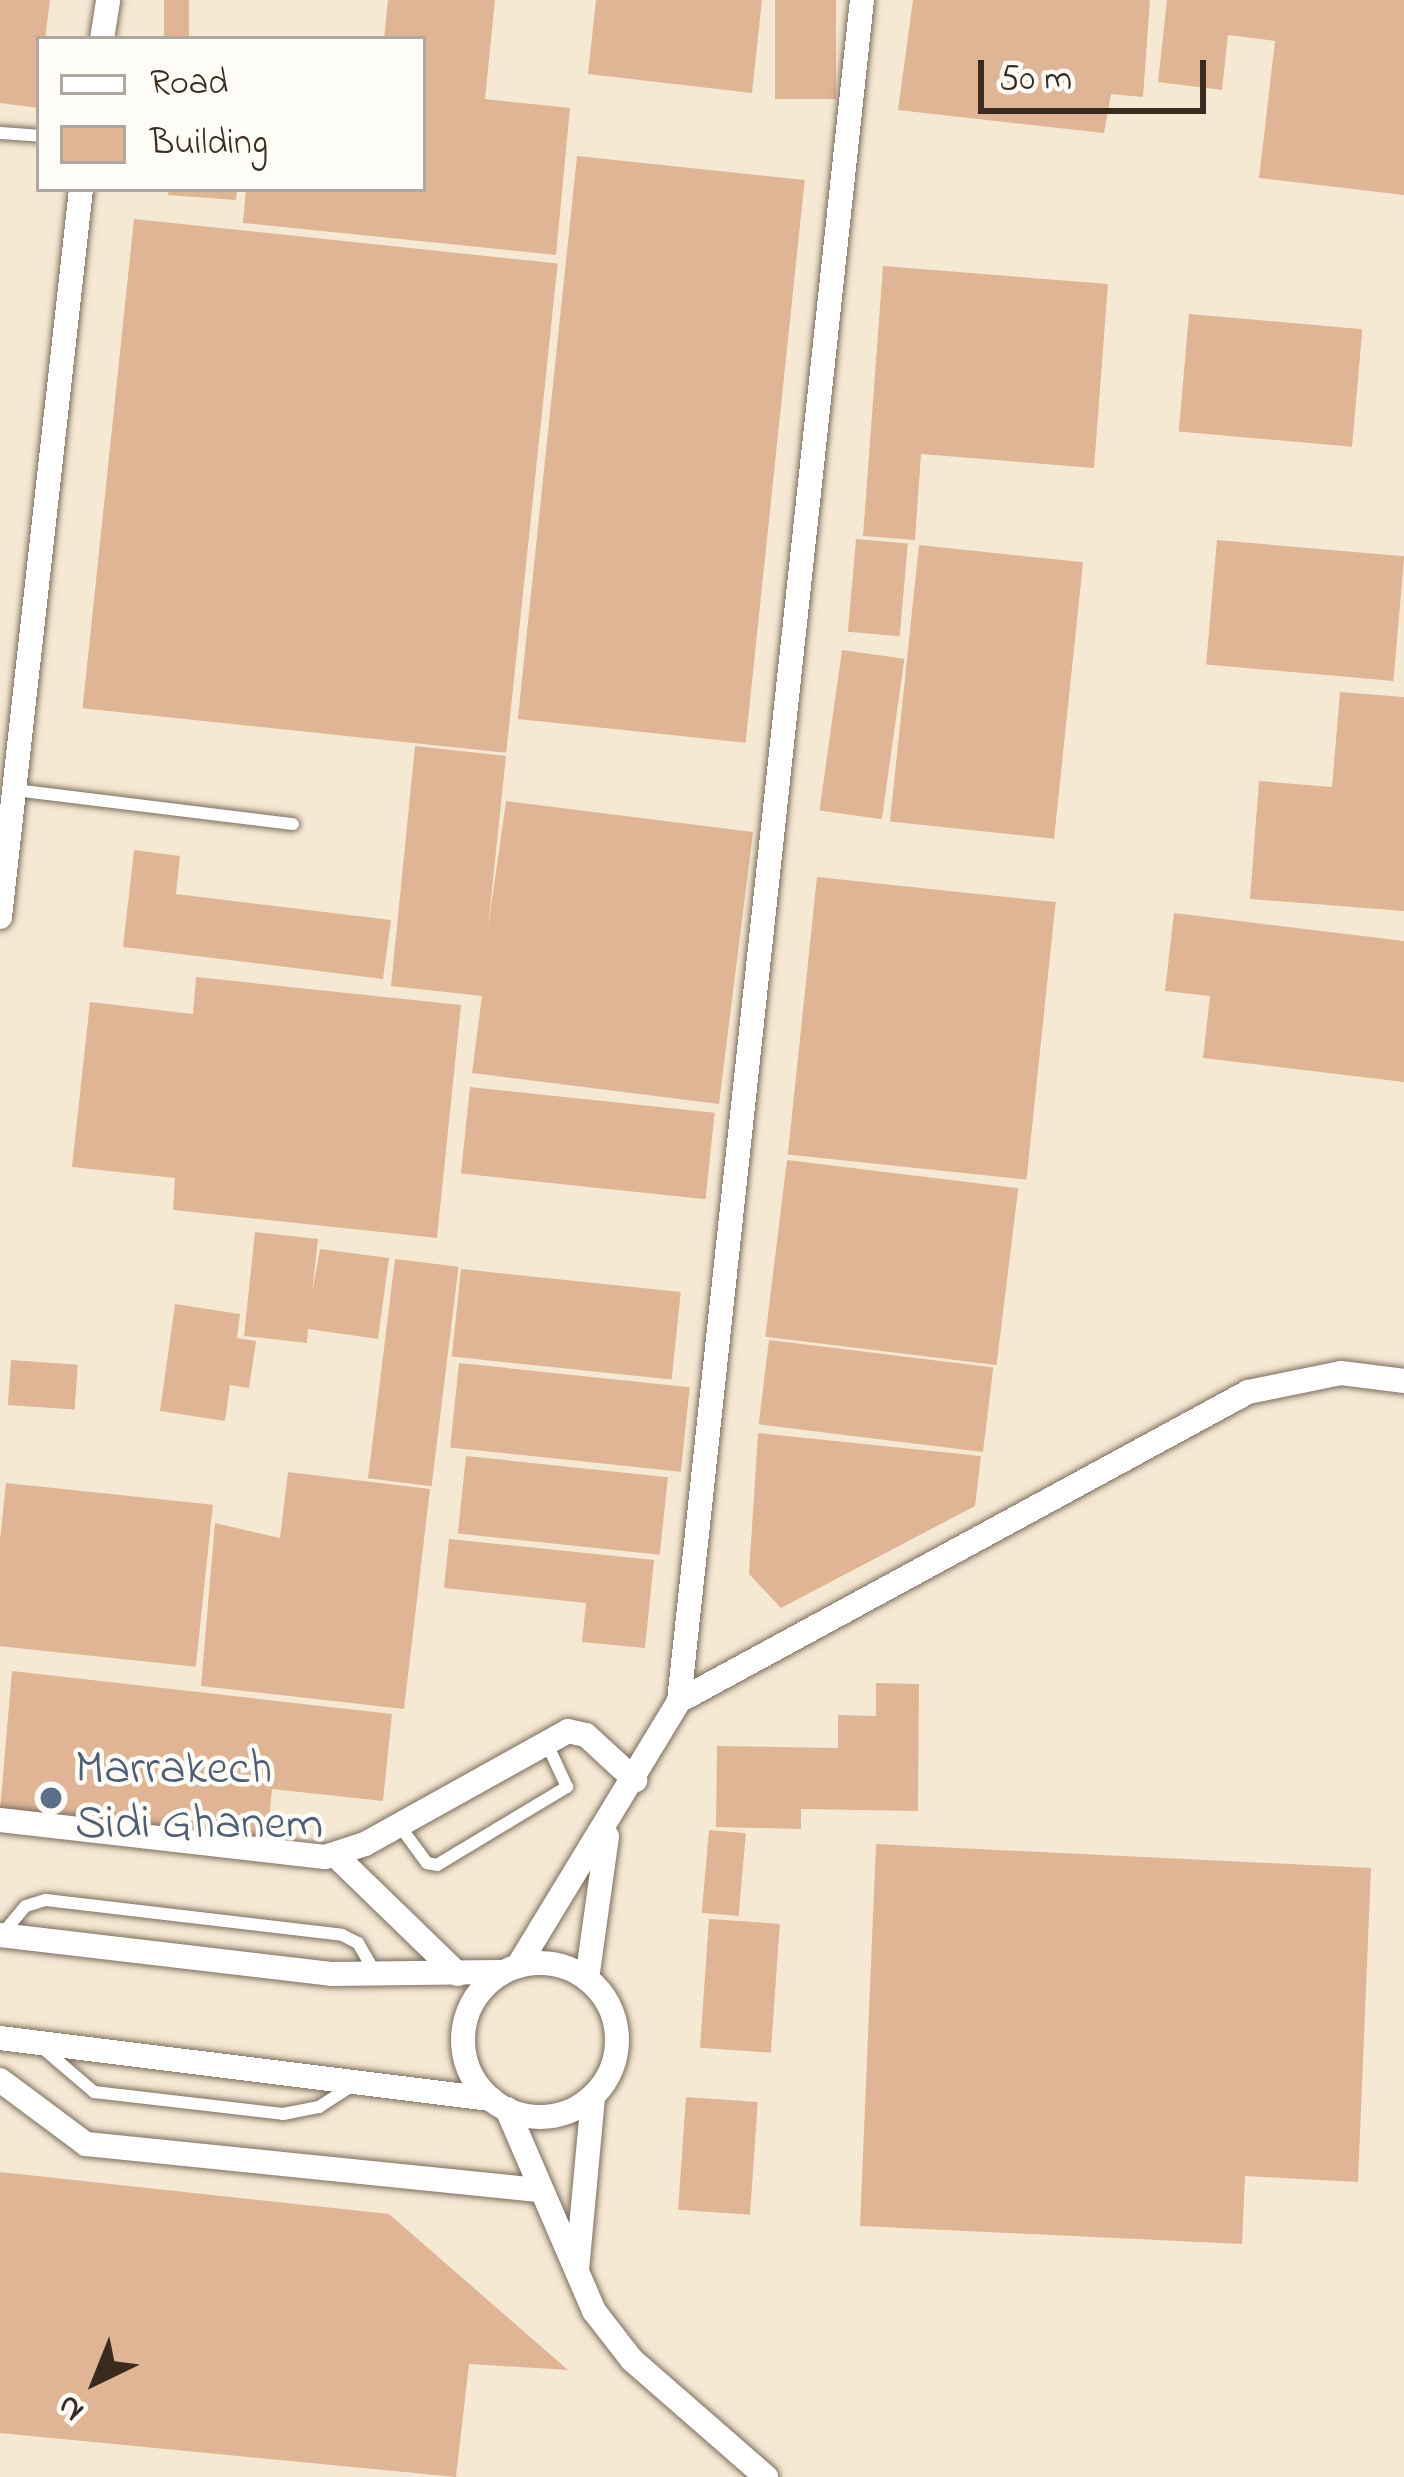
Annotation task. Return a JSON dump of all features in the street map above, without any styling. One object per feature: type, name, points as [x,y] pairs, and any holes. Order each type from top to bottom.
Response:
[{"type":"street","points":[[102,36],[108,0]]},
{"type":"street","points":[[766,2477],[632,2360],[594,2312],[499,2104],[469,2069],[463,2032],[476,1997],[510,1969],[608,1828],[679,1701],[862,0]]},
{"type":"street","points":[[0,917],[81,192]]},
{"type":"street","points":[[679,1701],[1248,1392],[1341,1373],[1404,1381]]},
{"type":"street","points":[[0,1820],[335,1855],[568,1731],[586,1735],[634,1780]]},
{"type":"street","points":[[587,1979],[608,1828]]},
{"type":"street","points":[[335,1855],[458,1974]]},
{"type":"street","points":[[0,2038],[561,2114],[593,2096],[613,2066],[617,2029],[587,1979],[556,1965],[378,1978],[1,1935]]},
{"type":"street","points":[[0,2080],[86,2144],[539,2190]]},
{"type":"street","points":[[577,2272],[593,2096]]},
{"type":"lane","points":[[0,133],[36,136]]},
{"type":"lane","points":[[15,790],[293,824]]},
{"type":"lane","points":[[399,1825],[427,1863],[437,1864],[567,1787],[547,1744]]},
{"type":"lane","points":[[1,1935],[26,1906],[46,1900],[342,1935],[358,1942],[378,1978]]},
{"type":"lane","points":[[37,2043],[94,2092],[283,2114],[320,2107],[350,2087]]},
{"type":"building","points":[[0,0],[50,0],[45,36],[36,36],[36,108],[0,103]]},
{"type":"building","points":[[164,0],[189,0],[189,36],[164,36]]},
{"type":"building","points":[[388,0],[495,0],[485,99],[570,108],[556,255],[243,223],[246,192],[426,192],[426,36],[384,36]]},
{"type":"building","points":[[596,0],[762,0],[752,93],[588,74]]},
{"type":"building","points":[[775,0],[836,0],[836,99],[775,99]]},
{"type":"building","points":[[913,0],[1150,0],[1143,97],[1111,94],[1104,133],[898,110]]},
{"type":"building","points":[[1167,0],[1404,0],[1404,195],[1259,178],[1275,41],[1228,35],[1222,90],[1158,82]]},
{"type":"building","points":[[577,156],[805,180],[746,743],[518,719]]},
{"type":"building","points":[[168,192],[237,192],[236,200]]},
{"type":"building","points":[[134,219],[558,264],[506,753],[83,708]]},
{"type":"building","points":[[883,266],[1108,284],[1094,468],[921,454],[915,540],[863,536]]},
{"type":"building","points":[[1189,314],[1362,329],[1352,447],[1179,432]]},
{"type":"building","points":[[856,539],[908,544],[900,636],[848,632]]},
{"type":"building","points":[[1217,540],[1404,556],[1393,681],[1206,665]]},
{"type":"building","points":[[919,545],[1083,562],[1054,839],[890,821]]},
{"type":"building","points":[[842,650],[904,659],[882,819],[819,810]]},
{"type":"building","points":[[1340,692],[1404,697],[1404,911],[1250,899],[1259,781],[1332,787]]},
{"type":"building","points":[[415,746],[506,756],[488,928],[506,801],[753,832],[719,1104],[472,1073],[482,996],[391,986]]},
{"type":"building","points":[[134,850],[180,856],[176,894],[391,920],[383,979],[123,947]]},
{"type":"building","points":[[817,877],[1056,902],[1027,1180],[788,1154]]},
{"type":"building","points":[[1174,913],[1404,941],[1404,1082],[1203,1058],[1210,996],[1165,991]]},
{"type":"building","points":[[196,977],[461,1005],[437,1238],[173,1210],[175,1178],[72,1167],[90,1002],[193,1014]]},
{"type":"building","points":[[470,1087],[715,1113],[706,1199],[461,1174]]},
{"type":"building","points":[[787,1160],[1018,1188],[997,1365],[765,1337]]},
{"type":"building","points":[[255,1232],[318,1239],[312,1293],[320,1249],[389,1258],[378,1339],[308,1329],[307,1343],[244,1336]]},
{"type":"building","points":[[395,1259],[459,1267],[432,1486],[368,1478]]},
{"type":"building","points":[[461,1269],[681,1292],[672,1380],[452,1357]]},
{"type":"building","points":[[175,1304],[240,1314],[237,1338],[256,1341],[249,1388],[230,1385],[225,1421],[160,1411]]},
{"type":"building","points":[[769,1340],[993,1368],[983,1452],[759,1424]]},
{"type":"building","points":[[11,1360],[78,1365],[75,1410],[8,1405]]},
{"type":"building","points":[[459,1363],[690,1387],[681,1472],[450,1448]]},
{"type":"building","points":[[758,1433],[981,1456],[975,1506],[781,1608],[749,1574]]},
{"type":"building","points":[[466,1456],[668,1477],[660,1555],[458,1534]]},
{"type":"building","points":[[288,1472],[430,1489],[404,1709],[201,1686],[215,1523],[280,1538]]},
{"type":"building","points":[[6,1483],[213,1505],[196,1667],[0,1646],[0,1540]]},
{"type":"building","points":[[449,1539],[654,1560],[645,1648],[582,1642],[586,1603],[444,1588]]},
{"type":"building","points":[[12,1671],[392,1714],[383,1801],[272,1789],[267,1839],[0,1810]]},
{"type":"building","points":[[876,1683],[919,1684],[918,1811],[801,1809],[801,1829],[716,1827],[717,1746],[838,1748],[838,1715],[876,1716]]},
{"type":"building","points":[[709,1830],[746,1833],[739,1916],[702,1913]]},
{"type":"building","points":[[876,1844],[1371,1868],[1358,2182],[1245,2176],[1242,2244],[860,2226]]},
{"type":"building","points":[[709,1919],[780,1924],[771,2053],[700,2048]]},
{"type":"building","points":[[686,2097],[758,2102],[750,2215],[678,2210]]},
{"type":"building","points":[[0,2172],[389,2214],[568,2370],[469,2364],[456,2477],[0,2433]]},
{"type":"place","name":"Marrakech Sidi Ghanem","points":[[51,1798]]}]
